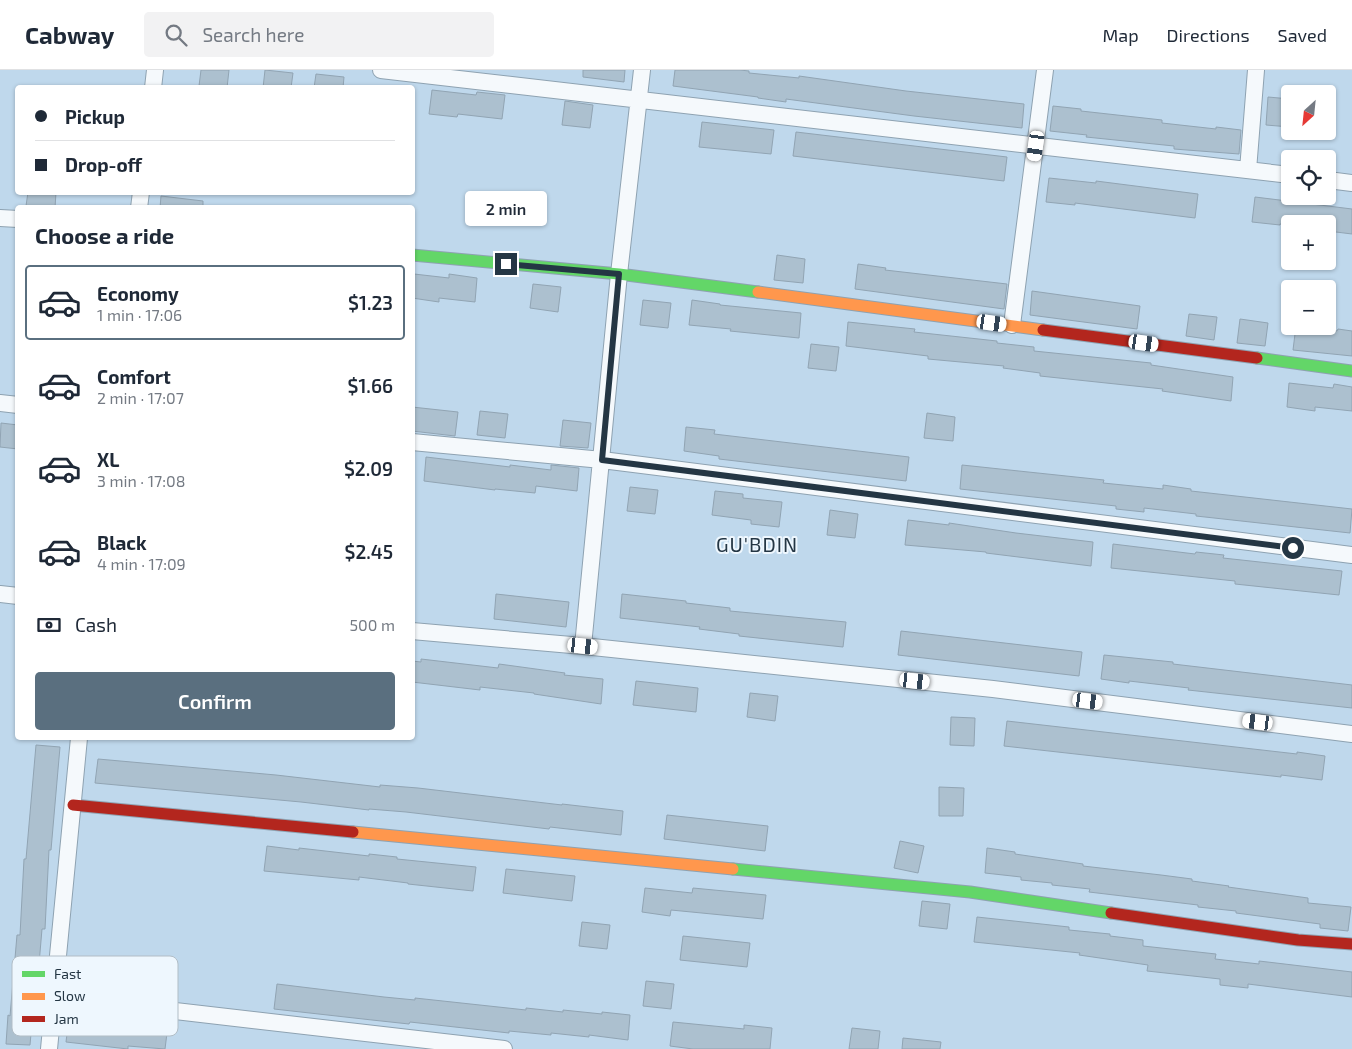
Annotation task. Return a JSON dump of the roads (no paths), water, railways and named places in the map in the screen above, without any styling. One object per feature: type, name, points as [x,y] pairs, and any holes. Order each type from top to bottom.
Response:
[{"type":"street","points":[[153,85],[155,70]]},
{"type":"street","points":[[381,70],[1281,174]]},
{"type":"street","points":[[583,646],[619,274],[642,70]]},
{"type":"street","points":[[1012,326],[1045,70]]},
{"type":"street","points":[[1248,170],[1256,70]]},
{"type":"street","points":[[1336,181],[1352,182]]},
{"type":"street","points":[[0,218],[15,219]]},
{"type":"street","points":[[415,255],[619,274],[1352,371]]},
{"type":"street","points":[[0,403],[15,405]]},
{"type":"street","points":[[415,442],[602,460],[1352,555]]},
{"type":"street","points":[[0,594],[15,596]]},
{"type":"street","points":[[415,631],[583,646],[993,689],[1352,734]]},
{"type":"street","points":[[58,956],[79,740]]},
{"type":"street","points":[[73,805],[970,892],[1298,940],[1352,944]]},
{"type":"street","points":[[178,1011],[504,1049]]},
{"type":"street","points":[[49,1049],[50,1036]]},
{"type":"district","name":"GU'BDIN","points":[[757,545]]}]
